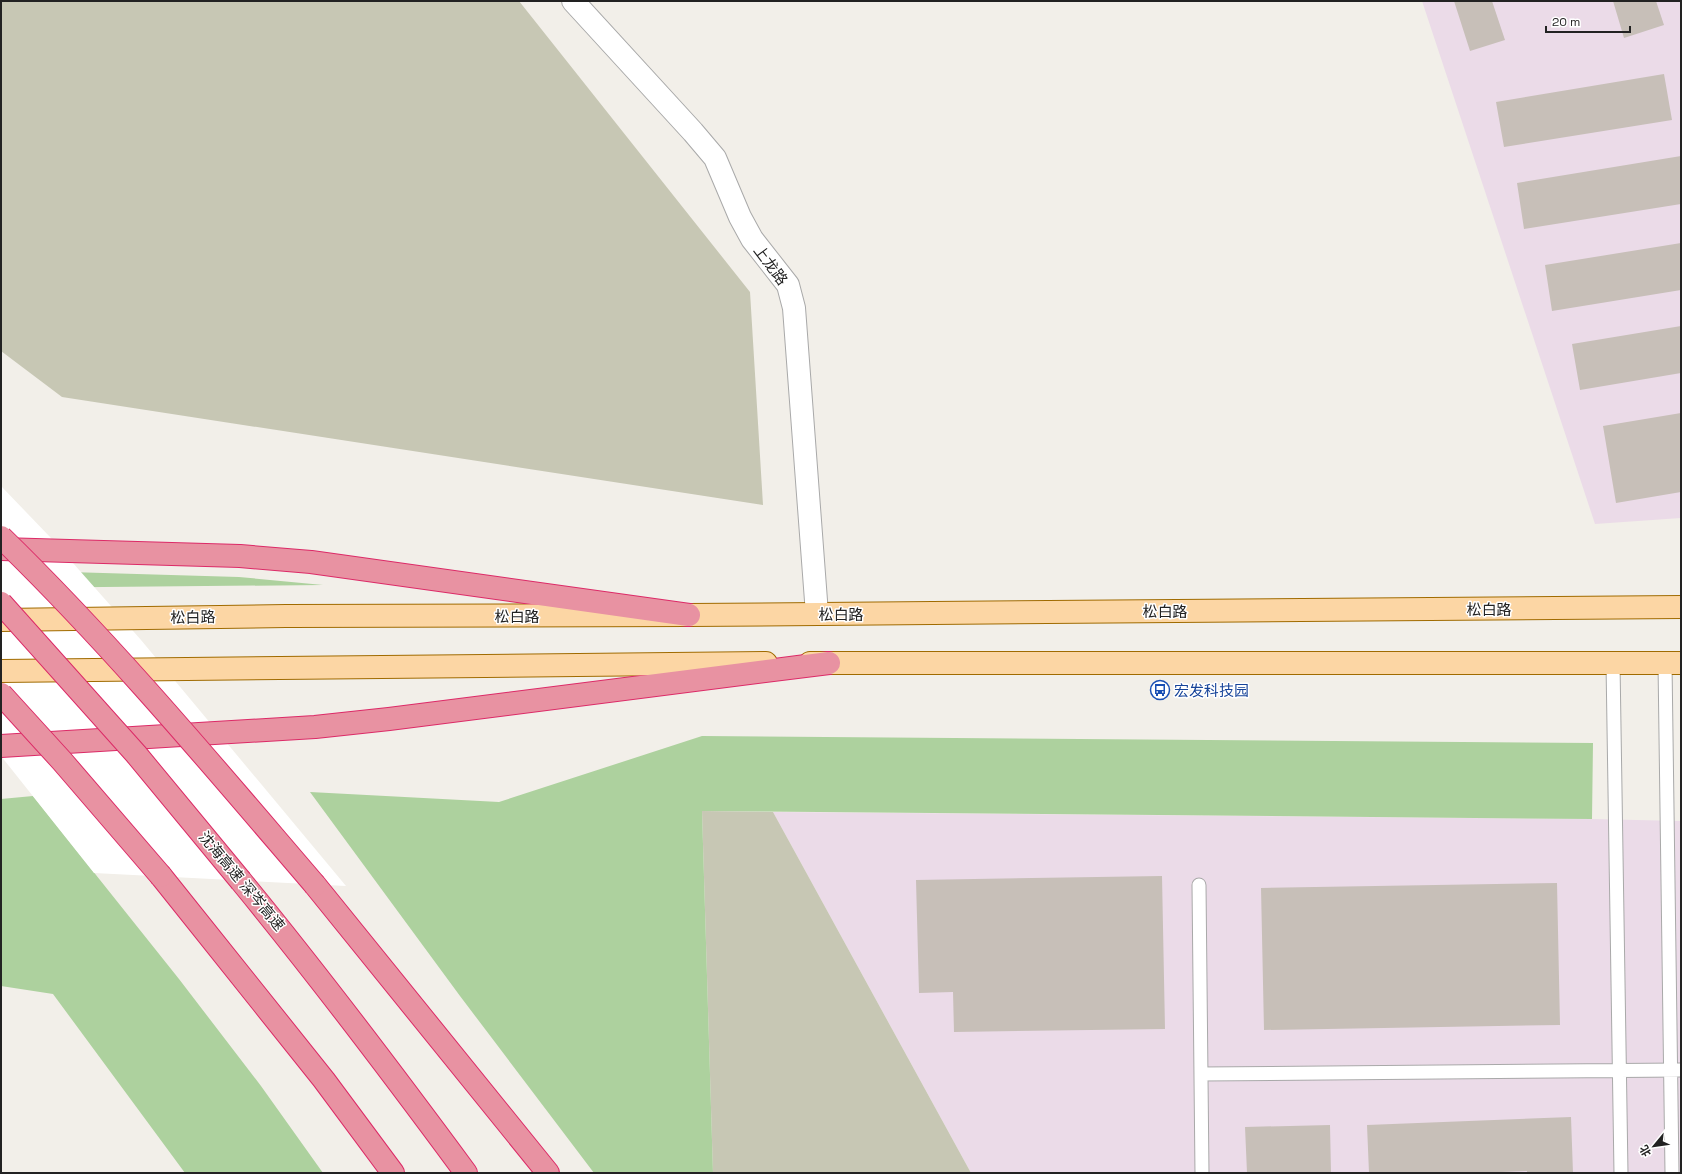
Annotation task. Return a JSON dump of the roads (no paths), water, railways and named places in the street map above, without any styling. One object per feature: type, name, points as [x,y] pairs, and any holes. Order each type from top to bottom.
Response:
[{"type":"highway","points":[[1,537],[95,632],[148,691],[315,885],[548,1173]]},
{"type":"highway","points":[[1,549],[240,556],[311,562],[689,615]]},
{"type":"highway","name":"沈海高速 深岑高速","points":[[1,603],[136,754],[300,953],[414,1102],[466,1173]]},
{"type":"highway","points":[[1,746],[315,727],[829,663]]},
{"type":"highway","points":[[1,694],[62,761],[160,876],[324,1080],[393,1173]]},
{"type":"highway","points":[[324,1080],[375,1173]]},
{"type":"main road","name":"松白路","points":[[1,620],[286,616],[689,615],[1681,607]]},
{"type":"main road","points":[[1,671],[829,663],[1673,663]]},
{"type":"street","name":"上龙路","points":[[573,1],[715,158],[740,217],[752,239],[788,285],[794,308],[816,614]]},
{"type":"lane","points":[[1613,663],[1621,1173]]},
{"type":"lane","points":[[1672,1173],[1676,1070],[1673,663]]},
{"type":"lane","points":[[1199,885],[1202,1173]]},
{"type":"lane","points":[[1201,1074],[1676,1070]]},
{"type":"place","name":"宏发科技园","points":[[1160,690]]}]
